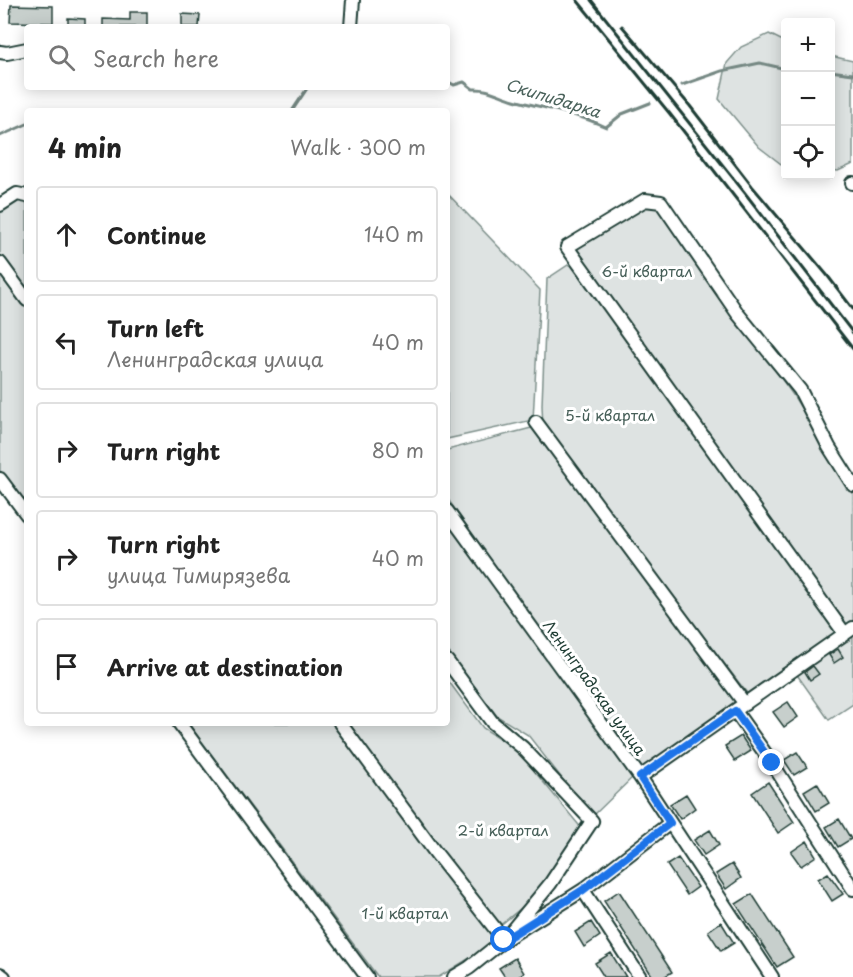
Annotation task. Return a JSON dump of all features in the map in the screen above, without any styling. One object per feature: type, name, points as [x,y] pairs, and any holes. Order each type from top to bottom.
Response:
[{"type":"street","points":[[351,24],[353,0]]},
{"type":"street","points":[[0,52],[24,50]]},
{"type":"street","points":[[0,205],[18,194],[24,195]]},
{"type":"street","points":[[640,777],[849,631],[567,247],[645,200],[661,202],[738,314],[800,390],[853,485]]},
{"type":"street","points":[[0,263],[24,296]]},
{"type":"street","points":[[536,422],[740,707],[772,763],[853,889]]},
{"type":"street","points":[[0,479],[24,511]]},
{"type":"street","name":"Ленинградская улица","points":[[450,515],[640,777],[772,977]]},
{"type":"street","points":[[450,665],[492,722],[523,748],[592,821],[550,884],[504,940],[472,973],[454,977]]},
{"type":"street","points":[[181,726],[367,977]]},
{"type":"street","points":[[342,726],[435,852],[504,940]]},
{"type":"street","points":[[504,940],[583,890],[670,823]]},
{"type":"street","points":[[583,890],[640,977]]},
{"type":"street","points":[[0,974],[4,977]]},
{"type":"green space","points":[[769,34],[781,40],[781,164],[759,147],[719,99],[727,63],[741,47]]},
{"type":"green space","points":[[835,57],[853,61],[853,164],[835,171]]},
{"type":"green space","points":[[450,196],[540,290],[533,420],[450,438]]},
{"type":"green space","points":[[24,199],[24,288],[0,255],[0,211]]},
{"type":"green space","name":"6-й квартал","points":[[644,205],[659,207],[793,395],[853,491],[853,623],[845,629],[573,248]]},
{"type":"green space","name":"5-й квартал","points":[[574,261],[840,631],[750,697],[543,428],[547,279]]},
{"type":"green space","points":[[0,269],[24,301],[24,504],[0,471]]},
{"type":"green space","points":[[535,427],[740,703],[641,773],[450,502],[450,449]]},
{"type":"green space","points":[[450,520],[634,776],[592,817],[528,735],[497,716],[450,654]]},
{"type":"green space","points":[[853,631],[853,704],[829,720],[795,672]]},
{"type":"green space","name":"2-й квартал","points":[[450,683],[483,728],[516,749],[583,830],[542,891],[498,927],[347,726],[450,726]]},
{"type":"green space","name":"1-й квартал","points":[[190,726],[339,726],[499,940],[439,977],[378,977]]},
{"type":"building","points":[[11,5],[53,6],[53,23],[10,22]]},
{"type":"building","points":[[130,12],[147,12],[147,24],[103,24],[103,19],[130,20]]},
{"type":"building","points":[[182,14],[200,15],[199,24],[182,24]]},
{"type":"building","points":[[68,18],[85,19],[85,24],[68,24]]},
{"type":"building","points":[[838,649],[843,657],[834,663],[829,655]]},
{"type":"building","points":[[813,666],[819,674],[810,680],[805,672]]},
{"type":"building","points":[[788,702],[798,717],[784,727],[773,712]]},
{"type":"building","points":[[741,736],[751,751],[735,761],[725,746]]},
{"type":"building","points":[[797,752],[807,767],[794,775],[784,760]]},
{"type":"building","points":[[768,782],[794,822],[778,833],[752,793]]},
{"type":"building","points":[[817,783],[829,803],[816,811],[804,791]]},
{"type":"building","points":[[686,794],[695,808],[680,819],[670,804]]},
{"type":"building","points":[[839,819],[851,839],[838,847],[826,827]]},
{"type":"building","points":[[710,830],[719,845],[704,855],[694,840]]},
{"type":"building","points":[[807,841],[816,856],[801,866],[791,852]]},
{"type":"building","points":[[678,858],[698,887],[687,895],[667,865]]},
{"type":"building","points":[[732,864],[741,878],[726,889],[716,874]]},
{"type":"building","points":[[828,873],[843,894],[832,901],[818,879]]},
{"type":"building","points":[[619,891],[672,972],[664,977],[653,977],[604,901]]},
{"type":"building","points":[[752,894],[793,957],[777,967],[736,904]]},
{"type":"building","points":[[591,922],[600,936],[584,947],[575,932]]},
{"type":"building","points":[[721,922],[734,943],[721,951],[708,931]]},
{"type":"building","points":[[611,953],[626,977],[604,977],[595,963]]},
{"type":"building","points":[[515,958],[524,973],[518,977],[505,977],[499,968]]},
{"type":"waterway","name":"Скипидарка","points":[[682,85],[722,71],[760,63],[781,68]]},
{"type":"waterway","name":"Скипидарка","points":[[835,72],[853,74]]},
{"type":"waterway","name":"Скипидарка","points":[[450,83],[454,85],[464,82],[473,89],[489,91],[606,127],[622,114],[650,103]]},
{"type":"waterway","name":"Скипидарка","points":[[294,108],[306,90]]},
{"type":"waterway","name":"Скипидарка","points":[[0,136],[24,125]]},
{"type":"railway","points":[[577,0],[670,114],[853,349]]},
{"type":"railway","points":[[591,0],[853,333]]},
{"type":"railway","points":[[622,26],[690,106],[853,309]]},
{"type":"route","points":[[504,940],[583,890],[670,823],[640,777],[735,711],[772,763]]}]
